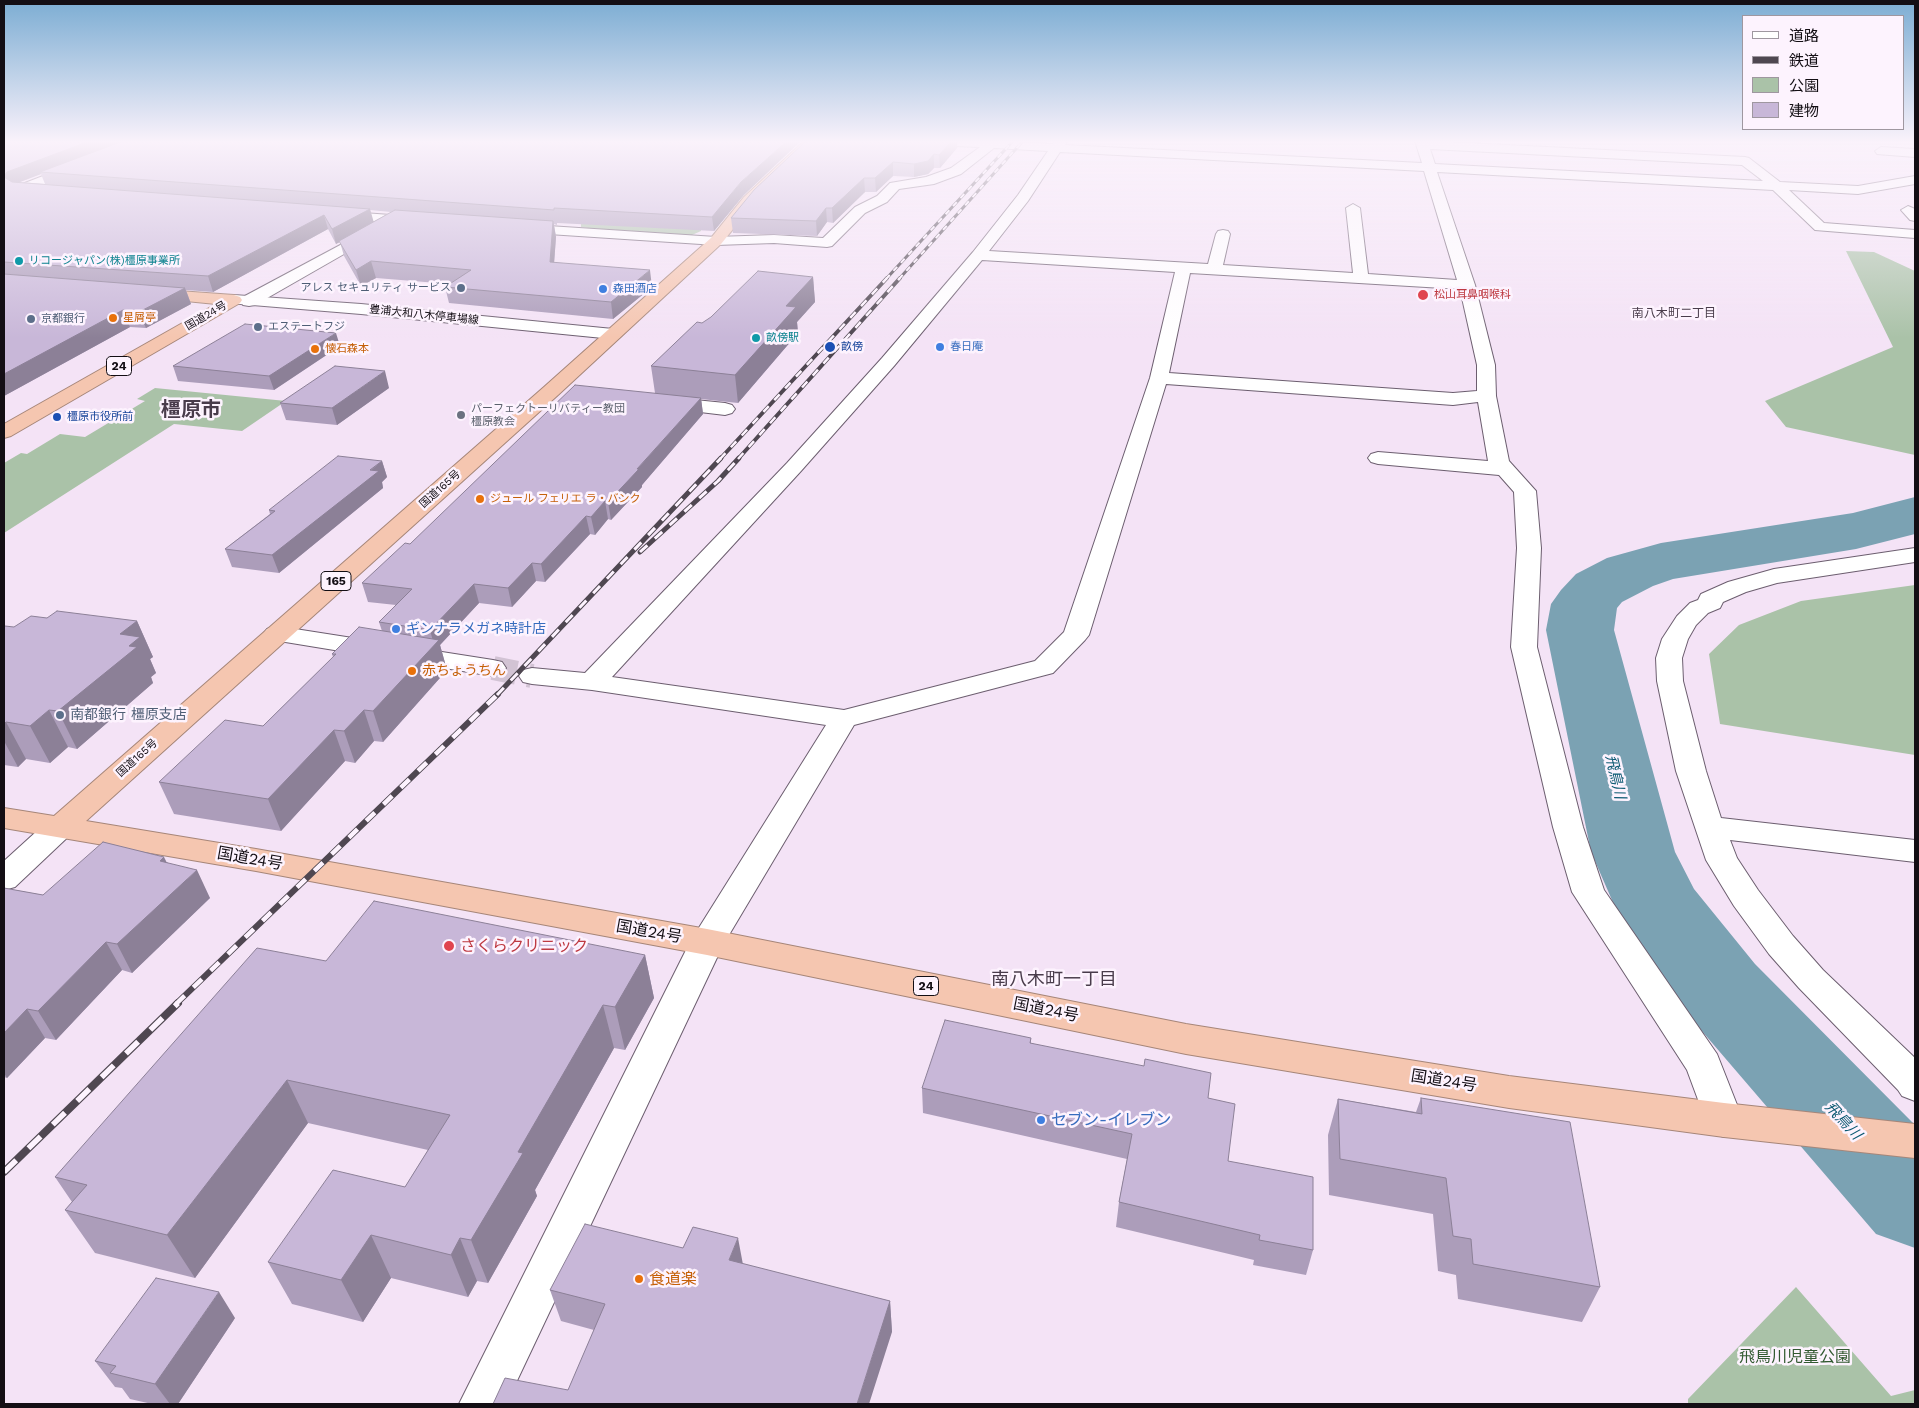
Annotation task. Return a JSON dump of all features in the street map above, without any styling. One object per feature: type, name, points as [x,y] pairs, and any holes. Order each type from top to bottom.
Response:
[{"type":"highway","name":"国道165号","points":[[59,828],[716,241],[744,207]]},
{"type":"highway","name":"国道24号","points":[[138,293],[242,300]]},
{"type":"highway","name":"国道24号","points":[[4,432],[242,300]]},
{"type":"highway","name":"国道24号","points":[[4,818],[256,860],[707,942],[1186,1039],[1509,1092],[1724,1120],[1915,1141]]},
{"type":"street","points":[[504,227],[716,241],[774,239],[827,243],[860,210],[867,207]]},
{"type":"street","points":[[592,682],[794,467],[888,362],[1016,207]]},
{"type":"street","points":[[1441,207],[1467,285],[1486,365],[1486,396],[1499,462],[1525,491],[1528,548],[1524,647],[1568,827],[1588,892],[1704,1065],[1724,1120]]},
{"type":"street","points":[[1799,207],[1820,227],[1915,234]]},
{"type":"street","points":[[1353,208],[1361,278]]},
{"type":"street","points":[[319,214],[435,222]]},
{"type":"street","points":[[242,300],[395,219]]},
{"type":"street","points":[[1214,270],[1223,234]]},
{"type":"street","points":[[978,255],[1467,285]]},
{"type":"street","points":[[532,676],[592,682],[844,719],[1044,667],[1076,634],[1159,378],[1183,269]]},
{"type":"street","name":"豊浦大和八木停車場線","points":[[242,300],[361,309],[613,334]]},
{"type":"street","points":[[1159,378],[1453,399],[1486,396]]},
{"type":"street","points":[[551,390],[576,393]]},
{"type":"street","points":[[650,401],[725,409]]},
{"type":"street","points":[[1378,458],[1505,469]]},
{"type":"street","points":[[1915,555],[1774,576],[1737,587],[1710,598],[1711,603],[1699,608],[1686,621],[1675,639],[1669,658],[1670,681],[1691,771],[1709,828],[1722,860],[1746,898],[1781,945],[1811,979],[1913,1080],[1915,1085]]},
{"type":"street","points":[[276,634],[493,668]]},
{"type":"street","points":[[482,1404],[707,942],[844,719]]},
{"type":"street","points":[[4,880],[59,828]]},
{"type":"street","points":[[1709,828],[1915,851]]},
{"type":"green space","points":[[581,223],[701,229],[701,231],[692,235],[588,228],[581,227]]},
{"type":"green space","points":[[1846,251],[1874,252],[1915,271],[1915,455],[1786,427],[1765,401],[1893,347]]},
{"type":"green space","points":[[155,388],[286,401],[242,431],[174,424],[4,533],[4,463],[21,453],[27,454],[60,434],[85,437],[145,401],[137,399]]},
{"type":"green space","points":[[1915,585],[1915,755],[1720,724],[1709,654],[1739,625],[1801,601]]},
{"type":"green space","name":"飛鳥川児童公園","points":[[1796,1287],[1891,1396],[1915,1390],[1915,1404],[1688,1404],[1688,1399]]},
{"type":"building","points":[[4,207],[340,207],[370,209],[332,229],[324,215],[208,276],[4,262]]},
{"type":"building","points":[[509,207],[721,207],[712,217],[554,208],[554,210]]},
{"type":"building","points":[[740,207],[833,207],[826,208],[816,221],[731,218]]},
{"type":"building","points":[[395,210],[553,221],[550,262],[650,270],[611,302],[445,287],[471,270],[371,261],[356,270],[339,241]]},
{"type":"building","points":[[758,271],[813,277],[786,306],[796,307],[735,375],[651,366],[697,322],[702,323],[711,317]]},
{"type":"building","points":[[4,274],[185,288],[139,312],[123,310],[4,374]]},
{"type":"building","points":[[245,324],[336,333],[269,376],[173,366]]},
{"type":"building","points":[[335,366],[385,371],[332,408],[280,403]]},
{"type":"building","points":[[575,385],[701,398],[608,502],[605,501],[591,517],[586,516],[541,564],[532,563],[508,588],[474,584],[430,630],[379,622],[412,589],[362,583],[405,543],[410,544]]},
{"type":"building","points":[[338,456],[382,461],[370,470],[379,471],[272,555],[225,549],[275,511],[269,510]]},
{"type":"building","points":[[57,611],[137,621],[120,634],[140,637],[129,646],[137,647],[58,711],[49,710],[30,726],[6,722],[4,724],[4,627],[14,627],[31,616],[47,618]]},
{"type":"building","points":[[359,627],[439,640],[373,711],[364,710],[344,731],[334,730],[268,799],[159,782],[225,720],[263,726],[336,654],[332,654]]},
{"type":"building","points":[[103,842],[164,857],[160,861],[197,870],[117,944],[106,942],[38,1011],[27,1009],[4,1033],[4,888],[43,895]]},
{"type":"building","points":[[374,901],[645,955],[615,1007],[603,1005],[518,1152],[523,1153],[471,1240],[460,1238],[451,1255],[371,1235],[341,1280],[268,1262],[333,1170],[405,1187],[450,1115],[287,1080],[167,1235],[65,1210],[87,1185],[55,1177],[257,948],[326,961]]},
{"type":"building","points":[[945,1020],[1031,1038],[1030,1043],[1144,1066],[1145,1059],[1211,1073],[1208,1098],[1235,1104],[1228,1161],[1313,1177],[1313,1250],[1259,1240],[1260,1235],[1119,1202],[1132,1134],[922,1088]]},
{"type":"building","points":[[1421,1098],[1570,1122],[1600,1287],[1473,1264],[1471,1239],[1453,1236],[1446,1178],[1340,1159],[1338,1099],[1422,1114]]},
{"type":"building","points":[[585,1224],[683,1248],[693,1227],[738,1238],[729,1260],[890,1301],[857,1404],[493,1404],[505,1378],[568,1390],[605,1304],[550,1290]]},
{"type":"building","points":[[156,1278],[219,1292],[155,1384],[110,1373],[116,1366],[95,1361]]},
{"type":"waterway","name":"飛鳥川","points":[[1915,515],[1856,531],[1661,562],[1630,572],[1599,588],[1584,604],[1580,630],[1633,852],[1659,907],[1722,990],[1915,1199]]},
{"type":"tunnel","points":[[493,668],[532,676]]},
{"type":"railway","points":[[886,279],[953,207]]},
{"type":"railway","points":[[899,279],[964,207]]},
{"type":"railway","points":[[720,459],[887,278]]},
{"type":"railway","points":[[738,459],[900,278]]},
{"type":"railway","points":[[497,695],[721,458]]},
{"type":"railway","points":[[640,552],[718,481],[739,458]]},
{"type":"railway","points":[[176,1004],[497,695]]},
{"type":"railway","points":[[4,1172],[178,1003]]},
{"type":"place","name":"リコージャパン(株)橿原事業所","points":[[19,261]]},
{"type":"place","name":"アレス セキュリティ サービス","points":[[461,288]]},
{"type":"place","name":"森田酒店","points":[[603,289]]},
{"type":"place","name":"松山耳鼻咽喉科","points":[[1423,295]]},
{"type":"place","name":"星屑亭","points":[[113,318]]},
{"type":"place","name":"京都銀行","points":[[31,319]]},
{"type":"place","name":"エステートフジ","points":[[258,327]]},
{"type":"place","name":"畝傍駅","points":[[756,338]]},
{"type":"place","name":"畝傍","points":[[830,347]]},
{"type":"place","name":"春日庵","points":[[940,347]]},
{"type":"place","name":"懐石森本","points":[[315,349]]},
{"type":"place","name":"パーフェクトーリバティー教団 橿原教会","points":[[461,415]]},
{"type":"place","name":"橿原市役所前","points":[[57,417]]},
{"type":"place","name":"ジュール フェリエ ラ・バンク","points":[[480,499]]},
{"type":"place","name":"ギンナラメガネ時計店","points":[[396,629]]},
{"type":"place","name":"赤ちょうちん","points":[[412,671]]},
{"type":"place","name":"南都銀行 橿原支店","points":[[60,715]]},
{"type":"place","name":"さくらクリニック","points":[[449,946]]},
{"type":"place","name":"セブン-イレブン","points":[[1041,1120]]},
{"type":"place","name":"食道楽","points":[[639,1279]]},
{"type":"district","name":"南八木町二丁目","points":[[1674,313]]},
{"type":"district","name":"橿原市","points":[[191,410]]},
{"type":"district","name":"南八木町一丁目","points":[[1054,980]]}]
